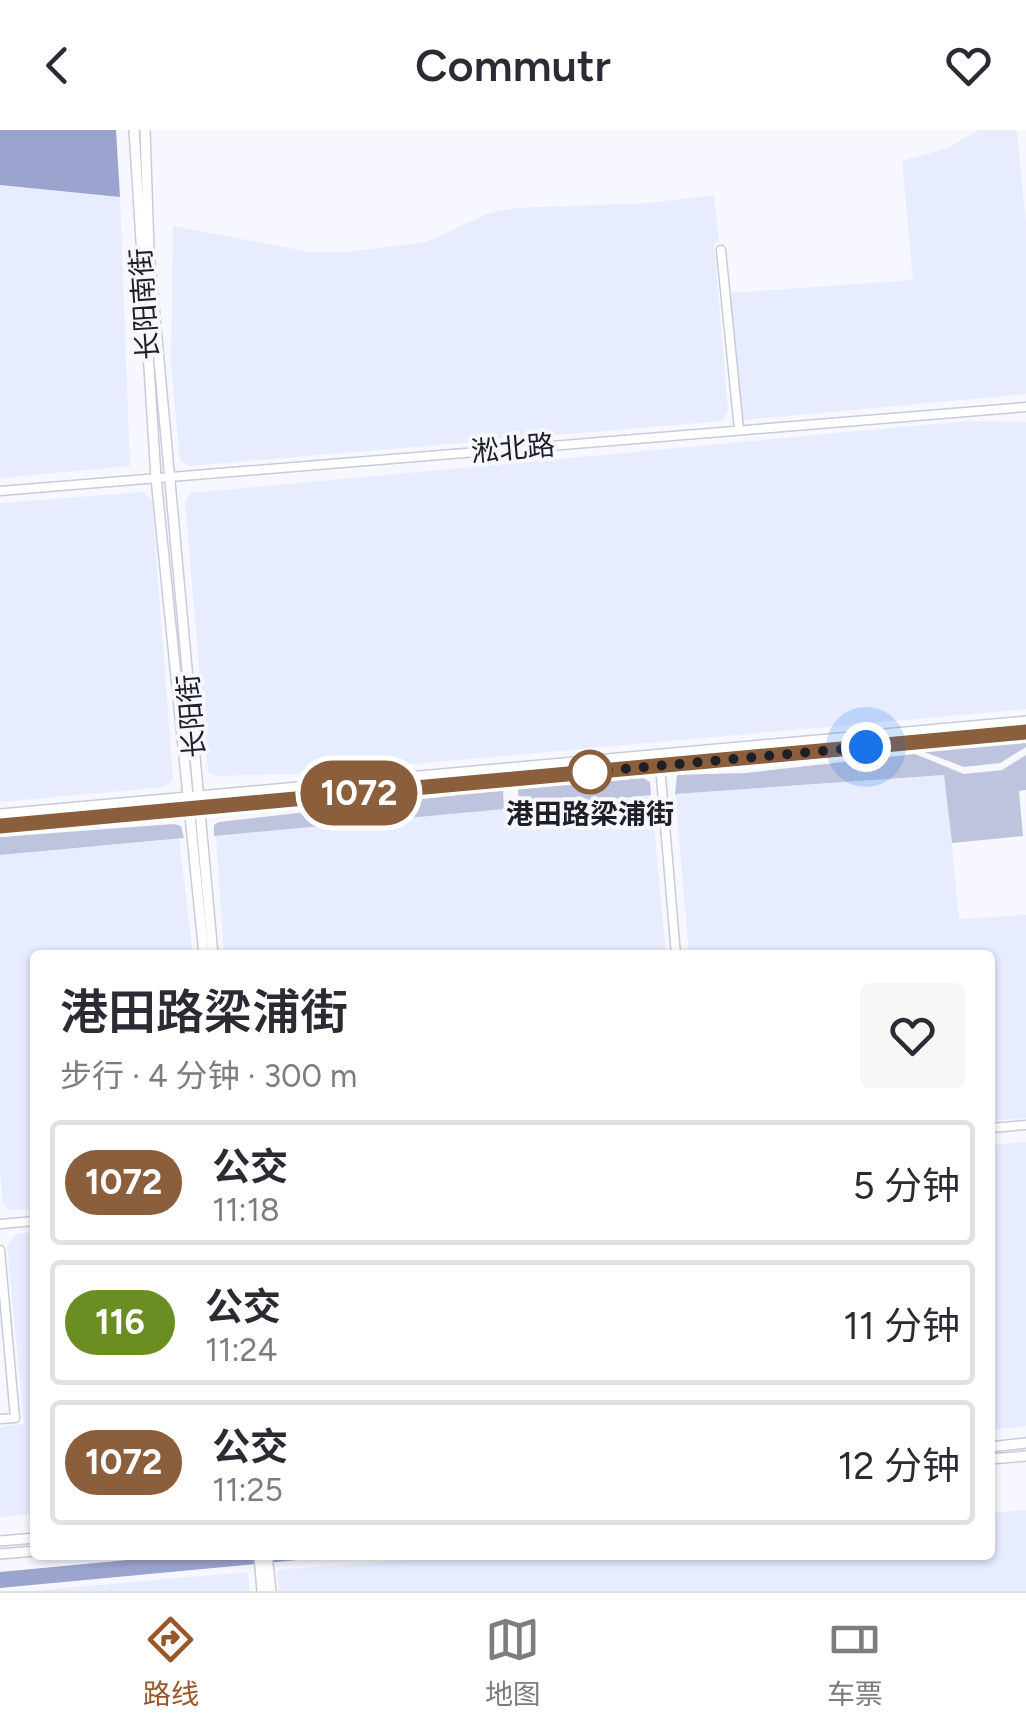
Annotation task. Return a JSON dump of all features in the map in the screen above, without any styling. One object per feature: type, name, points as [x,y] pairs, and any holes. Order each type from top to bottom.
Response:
[{"type":"main road","name":"长阳南街","points":[[134,130],[156,478]]},
{"type":"main road","name":"长阳南街","points":[[145,130],[149,250],[168,477]]},
{"type":"main road","name":"长阳街","points":[[168,477],[204,950]]},
{"type":"main road","name":"长阳街","points":[[156,478],[212,950]]},
{"type":"main road","points":[[659,760],[1026,721]]},
{"type":"main road","points":[[0,814],[195,802],[1026,732]]},
{"type":"main road","points":[[0,826],[195,802]]},
{"type":"main road","points":[[995,1446],[1026,1443]]},
{"type":"main road","points":[[995,1459],[1026,1456]]},
{"type":"main road","points":[[0,1541],[30,1538]]},
{"type":"main road","points":[[0,1554],[30,1551]]},
{"type":"main road","points":[[260,1560],[271,1591]]},
{"type":"main road","points":[[262,1591],[266,1560]]},
{"type":"street","points":[[721,250],[739,430]]},
{"type":"street","name":"淞北路","points":[[0,491],[1026,406]]},
{"type":"street","points":[[659,760],[676,950]]},
{"type":"street","points":[[995,1128],[1026,1125]]},
{"type":"street","points":[[0,1224],[30,1221]]},
{"type":"street","points":[[0,1250],[14,1418],[0,1419]]},
{"type":"shaded area","points":[[0,130],[116,130],[120,197],[0,185]]},
{"type":"shaded area","points":[[978,130],[1017,130],[1026,225],[1026,394],[742,420],[730,293],[913,280],[902,161],[948,148]]},
{"type":"shaded area","points":[[0,185],[120,197],[130,466],[0,478]]},
{"type":"shaded area","points":[[714,195],[719,242],[714,243],[728,411],[722,421],[189,466],[180,460],[171,365],[173,226],[310,252],[347,252],[426,242],[487,214],[513,208],[648,203]]},
{"type":"shaded area","points":[[968,421],[1026,422],[1026,709],[302,774],[216,776],[208,772],[185,501],[191,493]]},
{"type":"shaded area","points":[[143,492],[152,499],[173,779],[165,787],[0,802],[0,503]]},
{"type":"shaded area","points":[[1026,739],[1026,747],[1000,763],[964,767],[914,748]]},
{"type":"shaded area","points":[[915,754],[964,774],[1002,770],[1026,755],[1026,790],[1019,791],[1023,836],[952,843],[944,775],[675,794],[677,775],[745,773]]},
{"type":"shaded area","points":[[945,775],[959,919],[1026,915],[1026,1118],[995,1121],[995,950],[689,950],[675,794]]},
{"type":"shaded area","points":[[643,778],[650,782],[651,795],[519,808],[518,789]]},
{"type":"shaded area","points":[[503,790],[504,809],[214,836],[214,825],[219,822]]},
{"type":"shaded area","points":[[651,795],[666,950],[224,950],[216,835]]},
{"type":"shaded area","points":[[181,826],[184,838],[0,855],[0,837]]},
{"type":"shaded area","points":[[179,839],[192,950],[30,950],[30,1209],[9,1210],[3,1202],[0,1173],[0,855]]},
{"type":"shaded area","points":[[1026,1142],[1026,1426],[995,1429],[995,1145]]},
{"type":"shaded area","points":[[30,1233],[30,1514],[0,1517],[0,1427],[24,1424],[7,1245],[16,1234]]},
{"type":"shaded area","points":[[1026,1510],[1026,1591],[279,1591],[277,1570],[405,1560],[995,1560],[995,1513]]},
{"type":"shaded area","points":[[128,1560],[298,1560],[0,1588],[0,1572]]},
{"type":"shaded area","points":[[248,1572],[250,1591],[30,1591]]},
{"type":"bus line","name":"1072","points":[[0,826],[1026,732]]},
{"type":"place","name":"港田路梁浦街","points":[[590,772]]},
{"type":"route","points":[[590,772],[866,747]]}]
